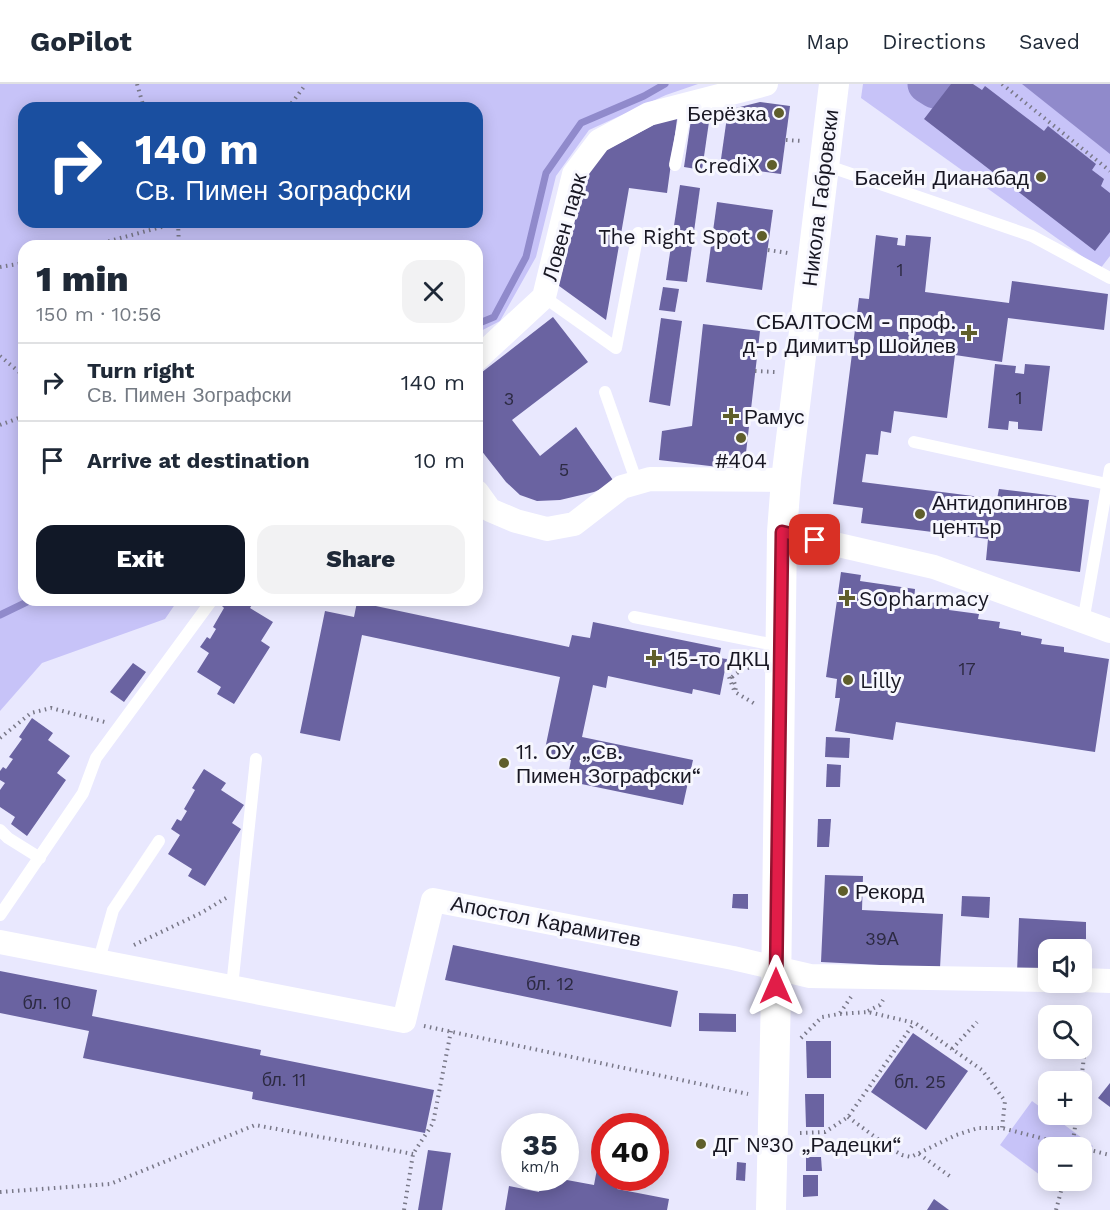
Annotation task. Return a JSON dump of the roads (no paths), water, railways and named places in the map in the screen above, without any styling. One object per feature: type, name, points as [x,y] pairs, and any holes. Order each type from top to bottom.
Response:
[{"type":"street","name":"Ловен парк","points":[[483,353],[544,297],[574,174],[599,141],[649,114],[766,84]]},
{"type":"street","name":"Никола Габровски","points":[[771,1210],[777,968],[772,655],[816,153],[834,84]]},
{"type":"street","points":[[483,500],[490,510],[516,521],[547,529],[574,524],[622,487],[650,478],[786,480]]},
{"type":"street","points":[[782,532],[934,567],[1110,632]]},
{"type":"street","name":"Апостол Карамитев","points":[[232,987],[404,1021],[433,900],[810,975],[1038,980]]},
{"type":"street","points":[[0,942],[98,963],[232,987]]},
{"type":"street","points":[[1092,980],[1110,981]]},
{"type":"lane","points":[[675,165],[687,105]]},
{"type":"lane","points":[[816,153],[1032,236],[1110,278]]},
{"type":"lane","points":[[544,297],[616,348],[638,233]]},
{"type":"lane","points":[[605,392],[637,483]]},
{"type":"lane","points":[[914,442],[1107,484]]},
{"type":"lane","points":[[1083,622],[1110,469]]},
{"type":"lane","points":[[0,915],[83,793],[96,758],[208,606]]},
{"type":"lane","points":[[634,617],[772,655]]},
{"type":"lane","points":[[232,987],[256,759]]},
{"type":"lane","points":[[0,830],[8,838],[40,858]]},
{"type":"lane","points":[[98,963],[113,910],[159,841]]},
{"type":"waterway","points":[[483,322],[494,317],[526,257],[546,173],[581,123],[644,96],[665,84]]},
{"type":"waterway","points":[[927,84],[935,89]]},
{"type":"waterway","points":[[0,615],[19,606]]},
{"type":"place","name":"Берёзка","points":[[779,113]]},
{"type":"place","name":"CrediX","points":[[772,165]]},
{"type":"place","name":"Басейн Дианабад","points":[[1041,177]]},
{"type":"place","name":"The Right Spot","points":[[762,236]]},
{"type":"place","name":"СБАЛТОСМ - проф. д-р Димитър Шойлев","points":[[969,333]]},
{"type":"place","name":"Рамус","points":[[731,416]]},
{"type":"place","name":"#404","points":[[741,438]]},
{"type":"place","name":"Антидопингов център","points":[[920,514]]},
{"type":"place","name":"SOpharmacy","points":[[847,598]]},
{"type":"place","name":"15-то ДКЦ","points":[[654,658]]},
{"type":"place","name":"Lilly","points":[[848,680]]},
{"type":"place","name":"11. ОУ „Св. Пимен Зографски“","points":[[504,763]]},
{"type":"place","name":"Рекорд","points":[[843,891]]},
{"type":"place","name":"ДГ №30 „Радецки“","points":[[701,1144]]}]
